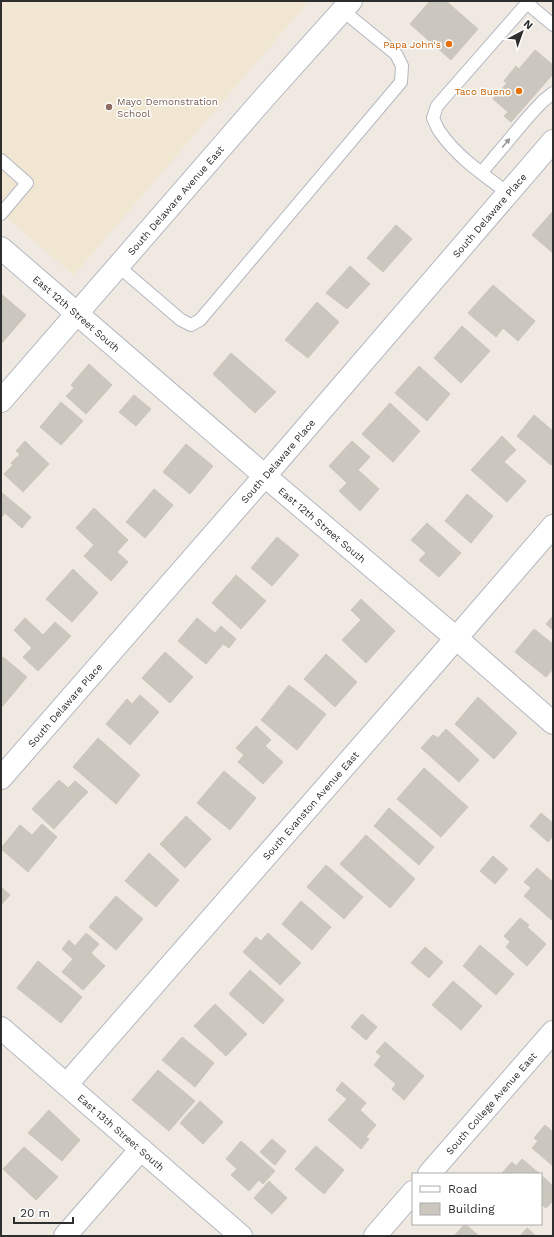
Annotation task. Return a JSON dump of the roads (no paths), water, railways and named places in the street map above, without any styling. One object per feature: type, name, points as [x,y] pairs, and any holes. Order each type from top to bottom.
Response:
[{"type":"street","name":"South Delaware Avenue East","points":[[1,401],[76,313],[346,6]]},
{"type":"street","name":"South Delaware Place","points":[[1,778],[265,476],[553,141]]},
{"type":"street","name":"East 12th Street South","points":[[1,248],[553,723]]},
{"type":"street","name":"South Evanston Avenue East","points":[[67,1084],[553,526]]},
{"type":"street","name":"East 13th Street South","points":[[1,1028],[241,1236]]},
{"type":"street","name":"South College Avenue East","points":[[430,1173],[553,1032]]},
{"type":"street","points":[[64,1236],[141,1149]]},
{"type":"street","points":[[375,1236],[412,1193]]},
{"type":"lane","points":[[508,193],[481,173],[448,142],[440,132],[433,118],[437,106],[528,2],[553,25]]},
{"type":"lane","points":[[118,266],[181,320],[191,325],[200,320],[401,82],[402,66],[396,54],[346,6]]},
{"type":"lane","points":[[481,173],[529,116],[553,93]]},
{"type":"lane","points":[[1,160],[27,183],[1,214]]},
{"type":"place","name":"Papa John's","points":[[449,44]]},
{"type":"place","name":"Taco Bueno","points":[[519,91]]},
{"type":"place","name":"Mayo Demonstration School","points":[[109,107]]}]
